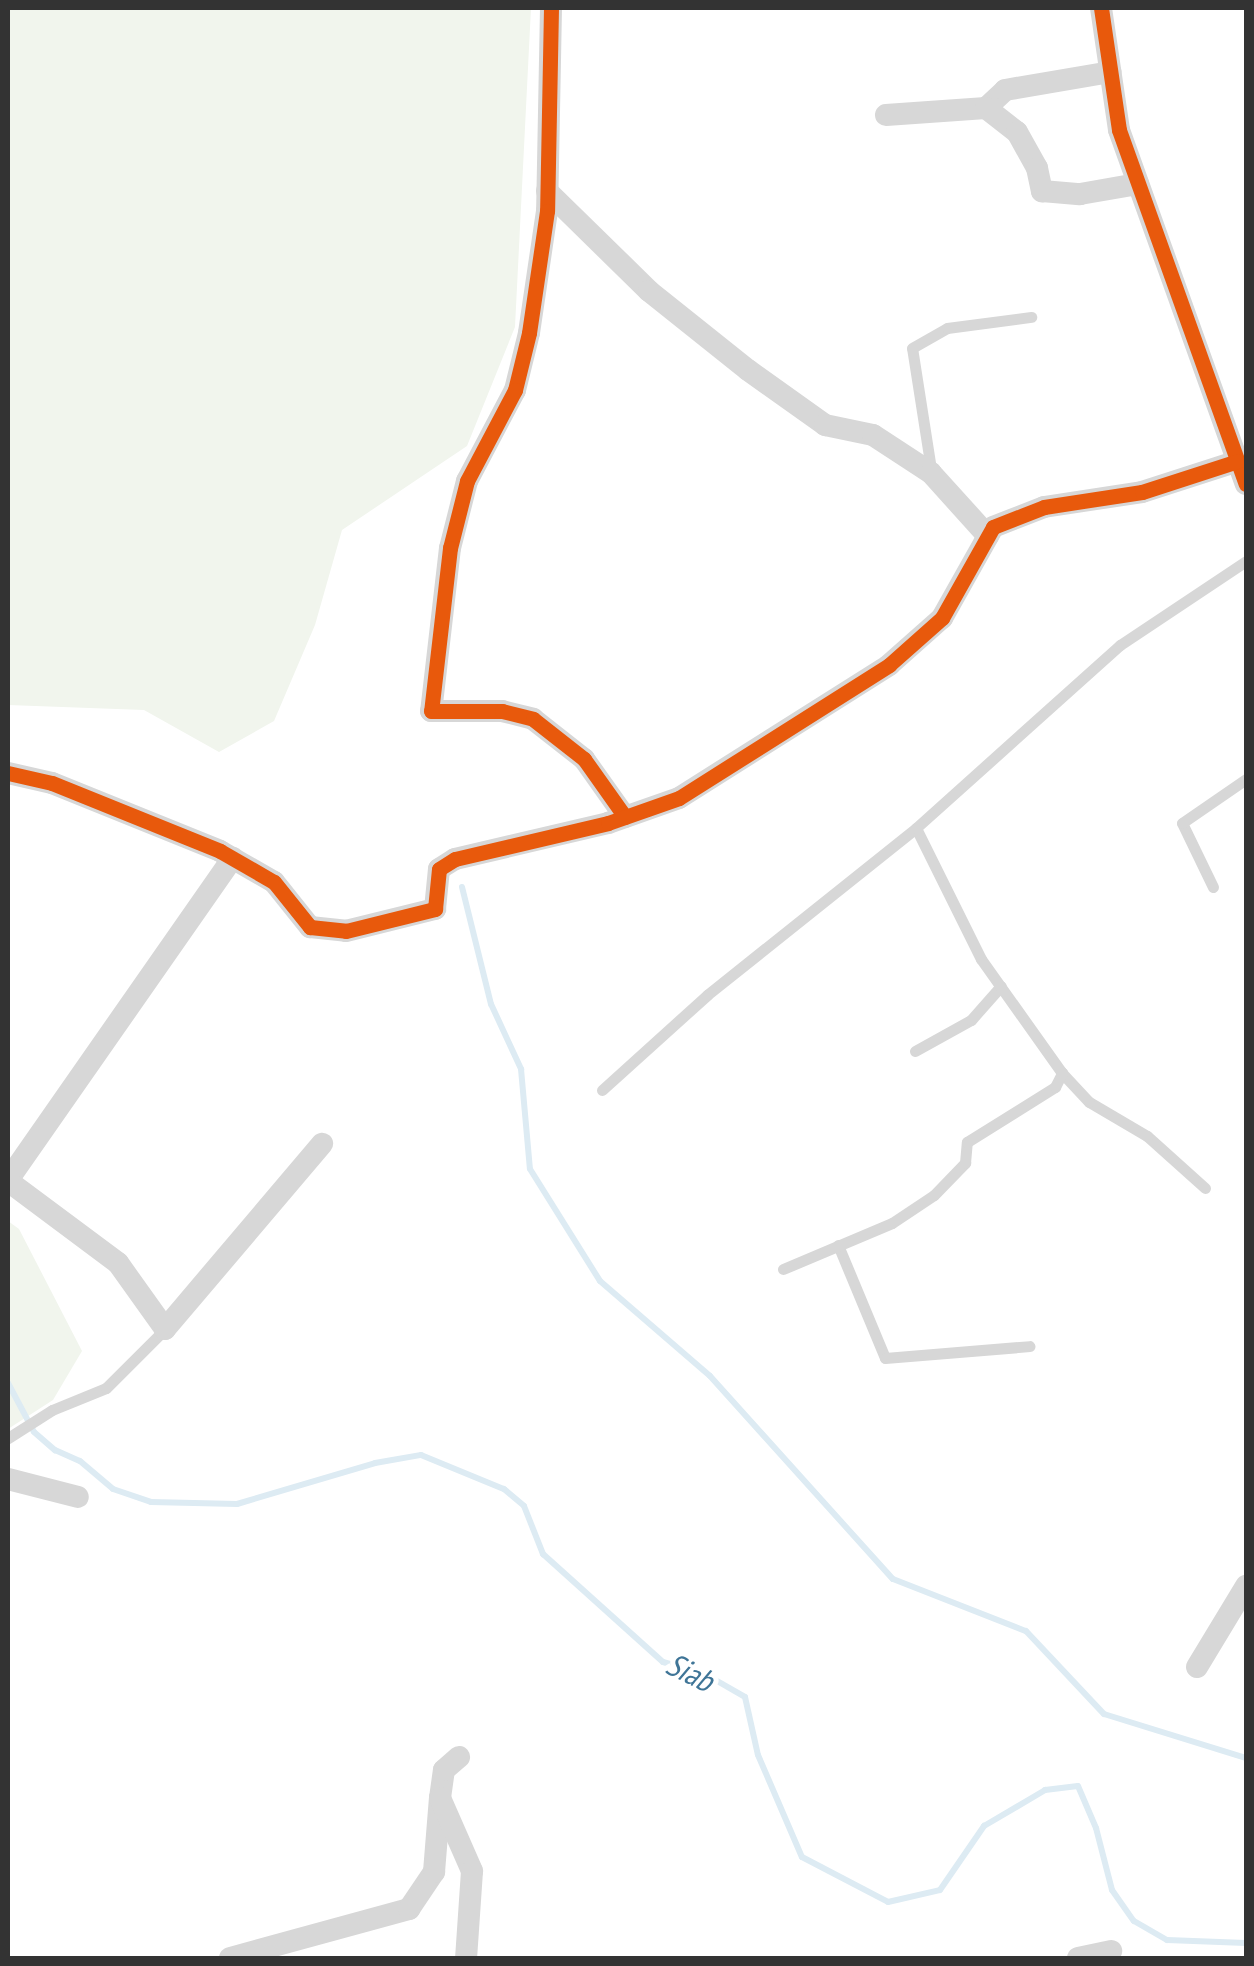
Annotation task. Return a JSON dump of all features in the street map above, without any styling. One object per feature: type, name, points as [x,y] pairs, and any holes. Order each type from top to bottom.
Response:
[{"type":"street","points":[[551,8],[547,191],[529,334],[515,390],[466,481],[450,548],[432,711],[502,711],[533,719],[584,759],[625,817]]},
{"type":"street","points":[[1101,8],[1119,130],[1236,427],[1238,461],[1246,484]]},
{"type":"street","points":[[886,115],[986,108],[1005,90],[1110,72]]},
{"type":"street","points":[[986,108],[1017,132],[1037,168],[1042,192],[1080,194],[1138,184]]},
{"type":"street","points":[[547,191],[649,291],[748,370],[826,425],[874,435],[931,474],[988,536]]},
{"type":"street","points":[[8,774],[52,783],[232,858],[274,882],[310,927],[346,931],[435,909],[438,869],[455,858],[625,817],[679,798],[889,665],[942,618],[993,527],[1044,507],[1142,492],[1238,461]]},
{"type":"street","points":[[232,858],[8,1181],[118,1263],[165,1328],[322,1144]]},
{"type":"street","points":[[8,1478],[78,1497]]},
{"type":"street","points":[[1197,1667],[1246,1586]]},
{"type":"street","points":[[230,1958],[409,1909],[434,1872],[444,1770],[459,1758]]},
{"type":"street","points":[[440,1798],[472,1871],[466,1958]]},
{"type":"street","points":[[1078,1958],[1111,1950]]},
{"type":"lane","points":[[931,474],[912,348],[947,328],[1031,318]]},
{"type":"lane","points":[[602,1090],[707,994],[916,828],[1120,645],[1246,560]]},
{"type":"lane","points":[[1213,888],[1182,822],[1246,779]]},
{"type":"lane","points":[[916,828],[982,958],[1062,1074],[1089,1102],[1148,1136],[1205,1188]]},
{"type":"lane","points":[[915,1052],[971,1020],[1000,986]]},
{"type":"lane","points":[[782,1269],[892,1223],[934,1195],[965,1163],[967,1142],[1055,1087],[1062,1074]]},
{"type":"lane","points":[[838,1246],[885,1358],[1030,1346]]},
{"type":"lane","points":[[11,1436],[40,1417],[106,1388],[165,1328]]},
{"type":"shaded area","points":[[8,8],[531,8],[515,327],[467,446],[342,530],[315,625],[274,721],[219,752],[144,710],[8,705]]},
{"type":"shaded area","points":[[8,1221],[19,1229],[82,1351],[53,1400],[8,1429]]},
{"type":"waterway","points":[[462,887],[491,1004],[521,1069],[530,1169],[600,1281],[710,1376],[893,1579],[1026,1631],[1104,1714],[1246,1758]]},
{"type":"waterway","name":"Siab","points":[[8,1383],[34,1432],[55,1450],[80,1461],[113,1489],[151,1502],[237,1504],[375,1463],[421,1455],[504,1489],[524,1506],[543,1554],[663,1662],[705,1674],[745,1697],[758,1755],[802,1857],[888,1902],[940,1890],[984,1826],[1045,1790],[1078,1786],[1096,1828],[1112,1890],[1134,1921],[1167,1940],[1246,1943]]},
{"type":"cycle path","points":[[551,8],[547,211],[529,333],[515,390],[467,481],[450,548],[431,711],[502,711],[533,719],[584,759],[625,817]]},
{"type":"cycle path","points":[[1101,8],[1119,130],[1246,484]]},
{"type":"cycle path","points":[[8,773],[52,783],[220,851],[274,882],[310,927],[346,931],[435,909],[439,869],[455,859],[608,823],[679,798],[889,665],[942,618],[993,527],[1044,507],[1142,492],[1238,461]]}]
